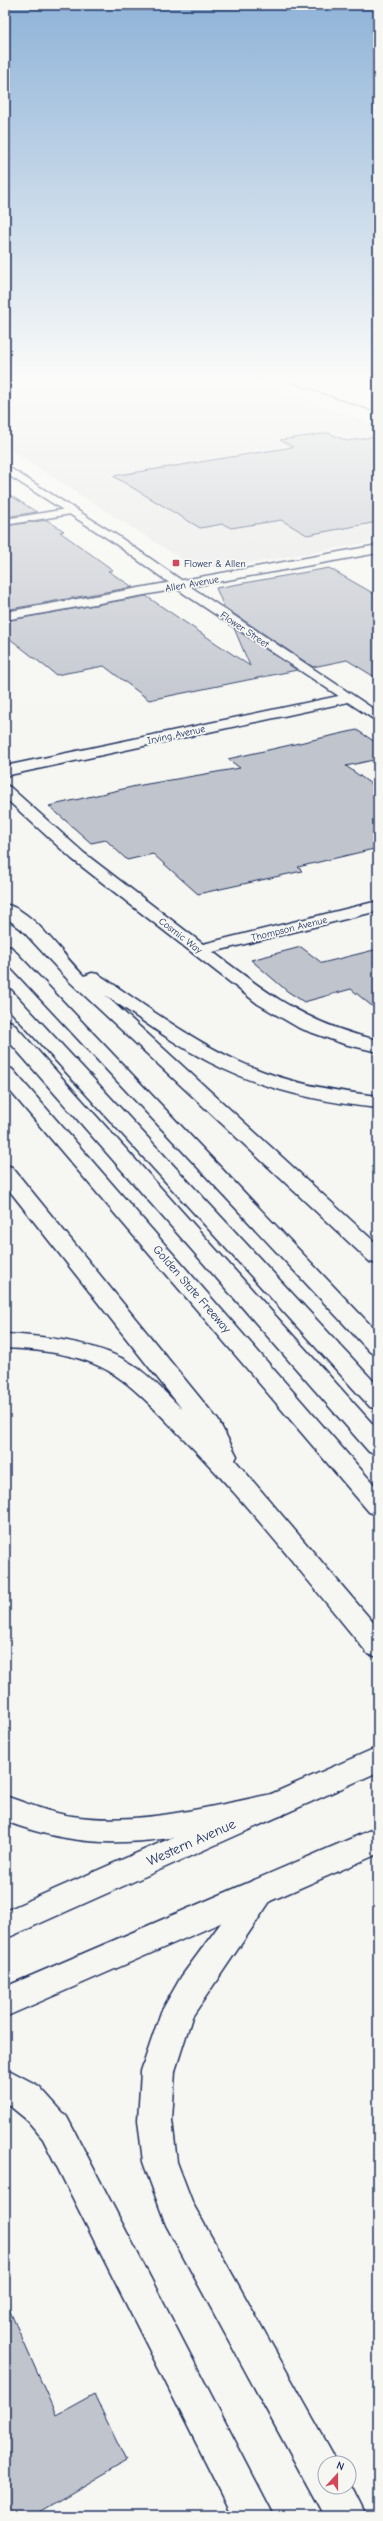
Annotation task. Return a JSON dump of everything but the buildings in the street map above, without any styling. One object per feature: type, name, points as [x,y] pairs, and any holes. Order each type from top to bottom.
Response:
[{"type":"main road","name":"Flower Street","points":[[46,494],[168,574],[179,585],[378,718]]},
{"type":"main road","points":[[5,522],[73,511]]},
{"type":"main road","name":"Allen Avenue","points":[[5,616],[378,549]]},
{"type":"main road","name":"Irving Avenue","points":[[5,771],[348,698]]},
{"type":"main road","name":"Cosmic Way","points":[[5,790],[78,856],[264,1000],[306,1024],[351,1040],[378,1046]]},
{"type":"main road","name":"Thompson Avenue","points":[[200,950],[378,906]]},
{"type":"main road","points":[[5,909],[27,925],[62,960],[76,978],[378,1257]]},
{"type":"main road","points":[[5,951],[378,1347]]},
{"type":"main road","points":[[62,960],[163,1026],[233,1066],[299,1089],[378,1102]]},
{"type":"main road","points":[[5,994],[378,1401]]},
{"type":"main road","points":[[5,1026],[378,1446]]},
{"type":"main road","name":"Golden State Freeway","points":[[5,1073],[378,1506]]},
{"type":"main road","points":[[5,1171],[209,1426],[235,1475]]},
{"type":"main road","points":[[5,1341],[43,1344],[83,1352],[123,1369],[153,1394],[235,1475],[378,1647]]},
{"type":"main road","name":"Western Avenue","points":[[5,1925],[378,1759]]},
{"type":"main road","points":[[5,1808],[41,1822],[85,1831],[132,1832],[272,1806]]},
{"type":"main road","points":[[5,2002],[378,1840]]},
{"type":"main road","points":[[262,1891],[192,1987],[177,2012],[158,2072],[155,2120],[160,2162],[179,2213],[317,2463]]},
{"type":"main road","points":[[5,2084],[17,2089],[39,2106],[55,2128],[254,2516]]},
{"type":"main road","points":[[334,2495],[346,2516]]},
{"type":"shaded area","points":[[79,494],[378,494],[378,541],[221,568],[191,565]]},
{"type":"place","name":"Flower & Allen","points":[[176,563]]}]
